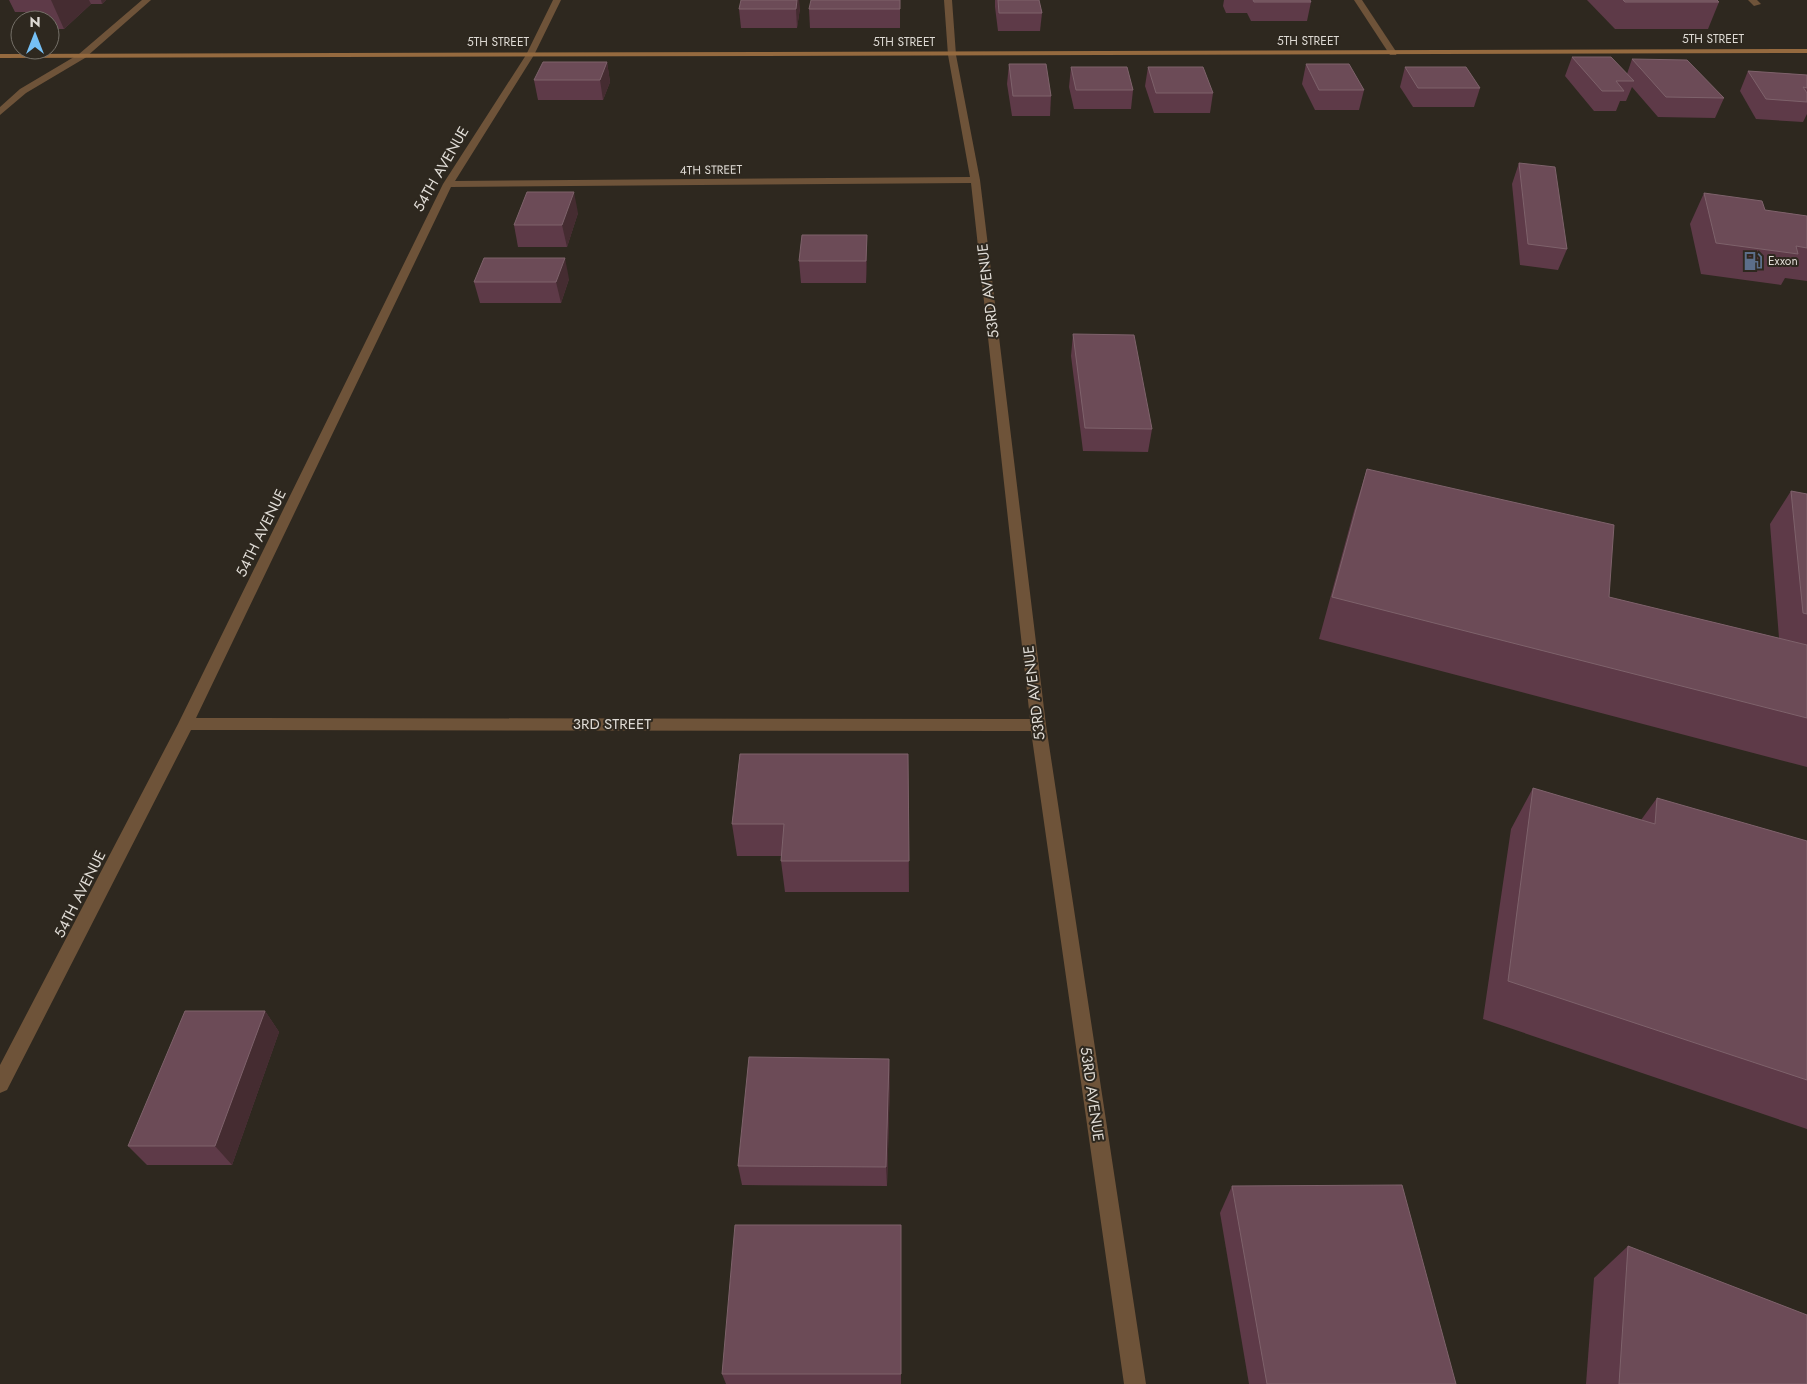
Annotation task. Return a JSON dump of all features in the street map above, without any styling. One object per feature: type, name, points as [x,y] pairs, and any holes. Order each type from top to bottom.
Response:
[{"type":"street","points":[[0,112],[22,91],[82,56],[147,0]]},
{"type":"street","name":"54TH AVENUE","points":[[0,1084],[186,724],[448,184],[530,55],[557,0]]},
{"type":"street","name":"53RD AVENUE","points":[[948,0],[952,55],[975,180],[1038,725],[1136,1384]]},
{"type":"street","points":[[1358,0],[1393,54]]},
{"type":"street","name":"5TH STREET","points":[[0,56],[1393,54],[1807,51]]},
{"type":"street","name":"4TH STREET","points":[[448,184],[975,180]]},
{"type":"street","name":"3RD STREET","points":[[186,724],[1038,725]]},
{"type":"building","points":[[741,0],[797,0],[796,9],[739,9]]},
{"type":"building","points":[[811,0],[900,0],[900,9],[809,9]]},
{"type":"building","points":[[998,0],[1039,0],[1042,13],[999,13]]},
{"type":"building","points":[[1253,0],[1310,0],[1311,2],[1254,2]]},
{"type":"building","points":[[1623,0],[1717,0],[1719,2],[1625,2]]},
{"type":"building","points":[[1572,57],[1611,57],[1634,81],[1616,81],[1624,91],[1602,91]]},
{"type":"building","points":[[1632,59],[1687,60],[1724,98],[1666,97]]},
{"type":"building","points":[[543,62],[607,62],[600,80],[534,80]]},
{"type":"building","points":[[1009,64],[1046,64],[1051,96],[1013,96]]},
{"type":"building","points":[[1306,64],[1349,64],[1364,90],[1319,90]]},
{"type":"building","points":[[1071,67],[1127,67],[1133,90],[1076,90]]},
{"type":"building","points":[[1148,67],[1203,67],[1213,93],[1156,93]]},
{"type":"building","points":[[1405,67],[1466,67],[1480,88],[1418,88]]},
{"type":"building","points":[[1748,71],[1807,75],[1807,88],[1803,87],[1807,93],[1807,102],[1766,99]]},
{"type":"building","points":[[1519,163],[1555,167],[1567,249],[1528,244]]},
{"type":"building","points":[[527,192],[574,192],[562,225],[514,225]]},
{"type":"building","points":[[1704,193],[1762,201],[1765,210],[1807,216],[1807,248],[1796,246],[1798,254],[1716,243]]},
{"type":"building","points":[[802,235],[867,235],[866,261],[799,261]]},
{"type":"building","points":[[484,258],[565,258],[556,282],[474,282]]},
{"type":"building","points":[[1073,334],[1134,335],[1152,429],[1085,428]]},
{"type":"building","points":[[1367,469],[1614,525],[1609,597],[1807,645],[1807,718],[1332,597]]},
{"type":"building","points":[[1791,491],[1807,494],[1807,614],[1803,613]]},
{"type":"building","points":[[740,754],[908,754],[909,861],[781,861],[784,824],[732,824]]},
{"type":"building","points":[[1533,788],[1655,824],[1657,798],[1807,841],[1807,1080],[1508,981]]},
{"type":"building","points":[[185,1011],[265,1011],[215,1146],[128,1146]]},
{"type":"building","points":[[749,1057],[889,1059],[886,1167],[738,1166]]},
{"type":"building","points":[[1402,1185],[1456,1384],[1267,1384],[1232,1186]]},
{"type":"building","points":[[735,1225],[901,1225],[901,1374],[722,1374]]},
{"type":"building","points":[[1628,1246],[1807,1315],[1807,1384],[1619,1384]]},
{"type":"place","name":"Exxon","points":[[1753,261]]}]
